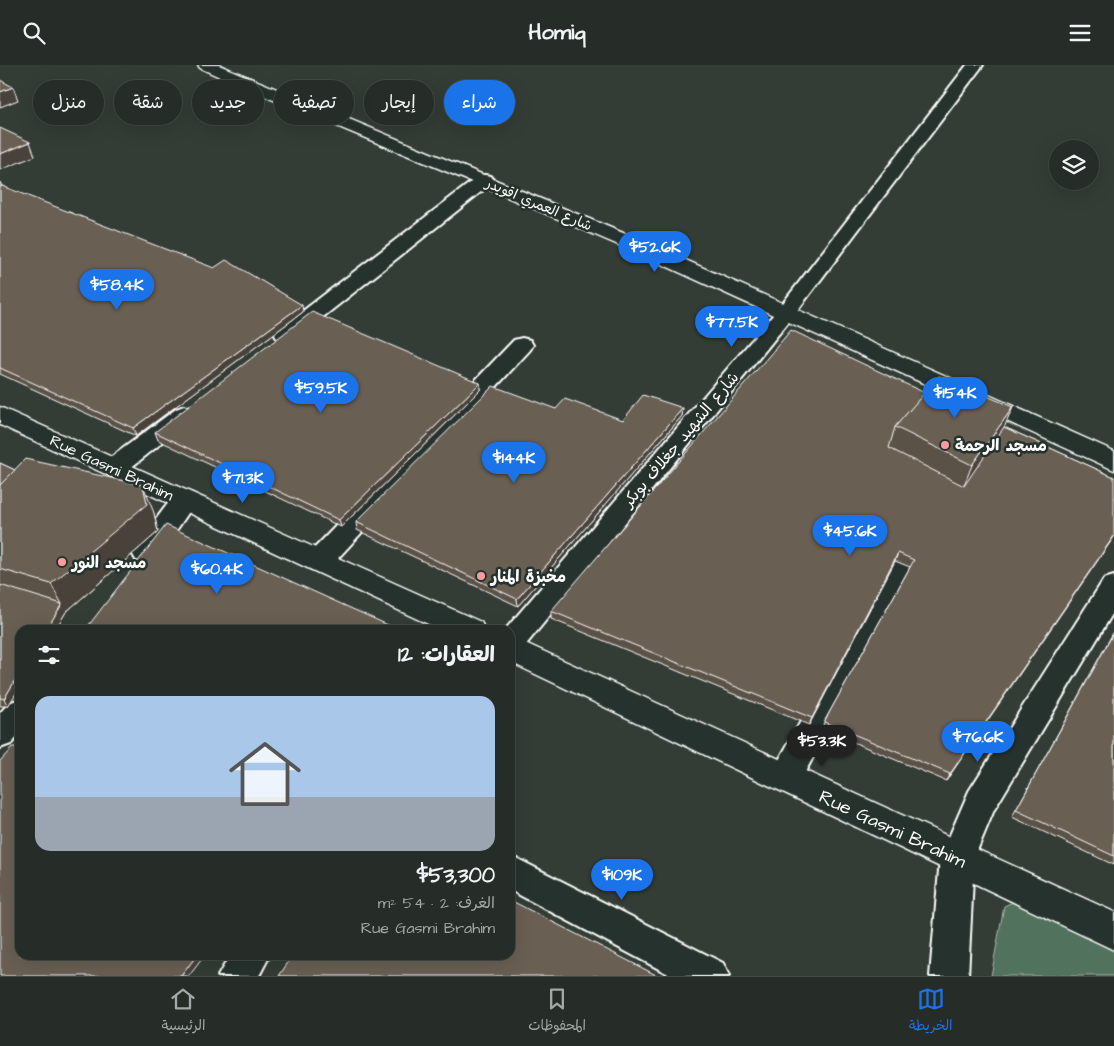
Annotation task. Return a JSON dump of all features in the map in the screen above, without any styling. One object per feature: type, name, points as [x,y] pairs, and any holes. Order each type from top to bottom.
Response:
[{"type":"street","name":"شارع العمري اقويدر","points":[[206,65],[280,98],[485,180],[787,311],[1114,461]]},
{"type":"street","name":"شارع الشهيد جغلاف بوبكر","points":[[515,638],[787,311],[975,65]]},
{"type":"street","points":[[267,350],[485,180]]},
{"type":"street","points":[[319,561],[522,345]]},
{"type":"street","points":[[116,467],[196,405]]},
{"type":"street","name":"Rue Gasmi Brahim","points":[[0,415],[116,467],[184,501],[459,625]]},
{"type":"street","points":[[133,570],[163,532],[184,501]]},
{"type":"street","points":[[786,777],[901,569]]},
{"type":"street","points":[[949,976],[957,858],[981,802],[1114,587]]},
{"type":"street","name":"Rue Gasmi Brahim","points":[[515,650],[1114,931]]},
{"type":"street","points":[[515,875],[710,976]]},
{"type":"street","points":[[237,976],[248,960]]},
{"type":"green space","points":[[1013,902],[1114,945],[1114,976],[991,976],[1004,906]]},
{"type":"building","points":[[0,80],[13,87],[0,92]]},
{"type":"building","points":[[0,128],[30,142],[0,154]]},
{"type":"building","points":[[2,186],[214,268],[226,260],[302,305],[133,428],[0,368],[0,187]]},
{"type":"building","points":[[312,312],[480,383],[339,520],[155,432]]},
{"type":"building","points":[[791,330],[925,393],[895,427],[889,448],[964,486],[1004,427],[1114,477],[1114,536],[950,774],[824,722],[914,560],[898,553],[812,718],[551,611]]},
{"type":"building","points":[[939,376],[1013,407],[972,465],[895,427]]},
{"type":"building","points":[[493,386],[556,409],[565,399],[623,420],[643,395],[683,408],[517,599],[356,522]]},
{"type":"building","name":"مسجد النور","points":[[25,459],[143,485],[147,504],[51,584],[0,569],[0,485]]},
{"type":"building","points":[[0,463],[15,470],[0,485]]},
{"type":"building","points":[[166,525],[388,625],[89,625]]},
{"type":"building","points":[[0,585],[62,604],[49,625],[15,625],[15,680],[4,699],[0,698]]},
{"type":"building","points":[[1114,632],[1114,856],[1016,810]]},
{"type":"building","points":[[12,748],[15,748],[15,960],[193,960],[181,976],[0,976],[0,761]]},
{"type":"building","points":[[515,903],[658,976],[279,976],[290,960],[515,960]]},
{"type":"place","name":"مسجد الرحمة","points":[[945,445]]},
{"type":"place","name":"مسجد النور","points":[[62,562]]},
{"type":"place","name":"مخبزة المنار","points":[[481,576]]}]
